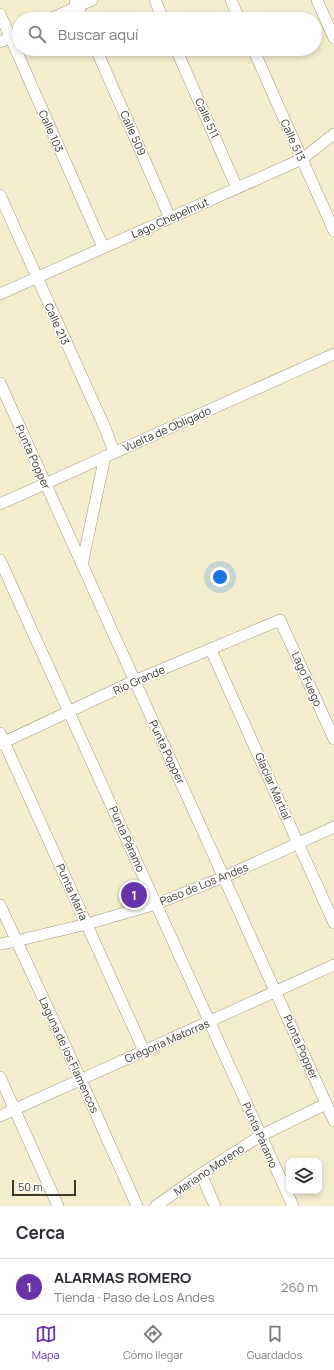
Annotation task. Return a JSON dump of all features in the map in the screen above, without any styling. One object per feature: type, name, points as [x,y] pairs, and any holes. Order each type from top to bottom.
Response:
[{"type":"street","points":[[61,12],[76,3],[92,0]]},
{"type":"street","points":[[155,0],[160,12]]},
{"type":"street","points":[[231,0],[236,12]]},
{"type":"street","points":[[317,0],[334,38]]},
{"type":"street","name":"Calle 103","points":[[0,14],[10,38]]},
{"type":"street","name":"Calle 103","points":[[18,56],[103,247]]},
{"type":"street","name":"Calle 509","points":[[99,56],[170,218]]},
{"type":"street","name":"Calle 511","points":[[179,56],[237,188]]},
{"type":"street","name":"Calle 513","points":[[256,56],[334,230]]},
{"type":"street","name":"Lago Chepelmut","points":[[0,294],[302,160],[334,134]]},
{"type":"street","name":"Calle 213","points":[[0,195],[105,428],[110,454]]},
{"type":"street","name":"Vuelta de Obligado","points":[[0,504],[334,354]]},
{"type":"street","name":"Punta Popper","points":[[0,383],[334,1121]]},
{"type":"street","points":[[82,565],[110,454]]},
{"type":"street","name":"Punta Páramo","points":[[0,560],[293,1206]]},
{"type":"street","name":"Río Grande","points":[[1,739],[69,712],[134,681],[212,650],[280,620]]},
{"type":"street","name":"Lago Fuego","points":[[280,620],[334,739]]},
{"type":"street","name":"Glaciar Martial","points":[[212,650],[334,923]]},
{"type":"street","name":"Punta María","points":[[1,739],[144,1051]]},
{"type":"street","name":"Paso de Los Andes","points":[[0,944],[86,924],[156,904],[224,877],[334,827]]},
{"type":"street","name":"Laguna de los Flamencos","points":[[0,905],[81,1080],[137,1206]]},
{"type":"street","name":"Gregoria Matorras","points":[[0,1116],[334,965]]},
{"type":"street","points":[[0,1077],[58,1206]]},
{"type":"street","name":"Mariano Moreno","points":[[156,1206],[201,1174],[260,1136],[326,1104]]},
{"type":"street","points":[[201,1174],[215,1206]]},
{"type":"place","name":"ALARMAS ROMERO","points":[[134,895]]}]
